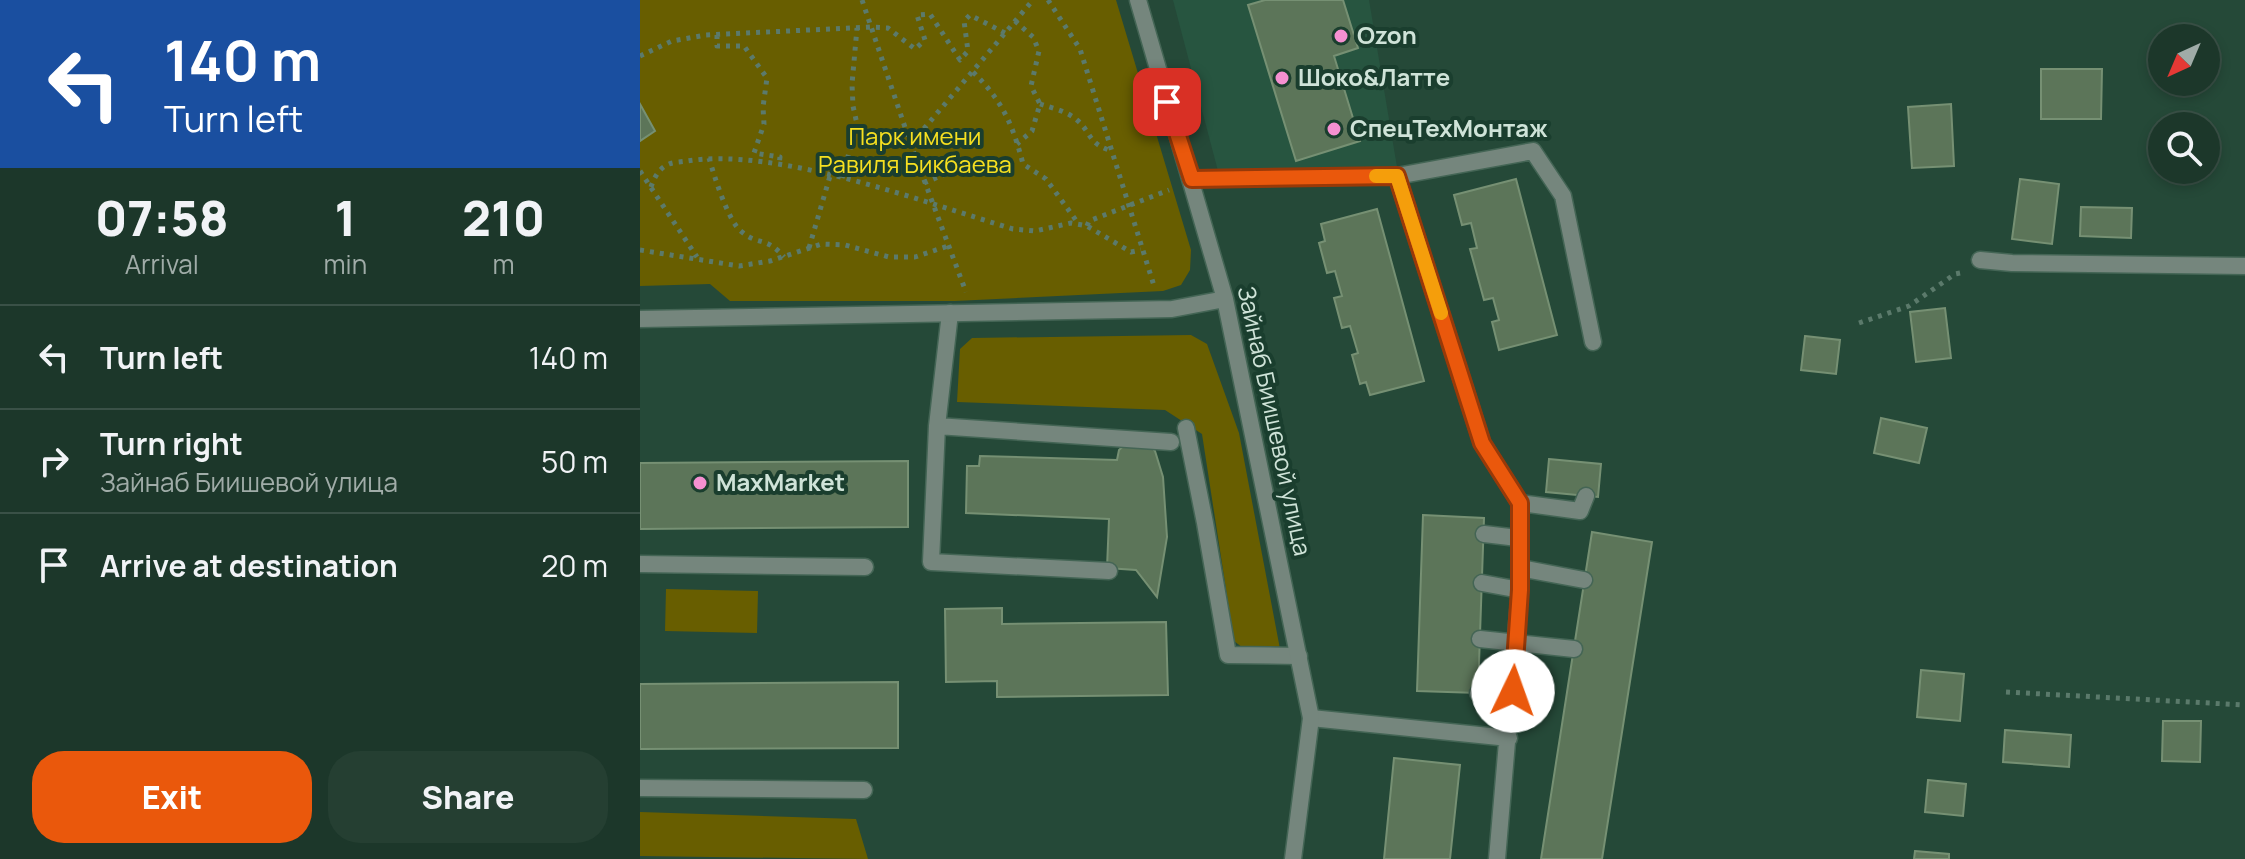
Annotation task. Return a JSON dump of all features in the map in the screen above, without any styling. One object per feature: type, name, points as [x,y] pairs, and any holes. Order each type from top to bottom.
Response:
[{"type":"street","name":"Зайнаб Биишевой улица","points":[[1138,0],[1225,299],[1311,718],[1293,859]]},
{"type":"street","points":[[1192,179],[1397,176],[1533,151],[1563,196],[1593,342]]},
{"type":"street","points":[[1397,176],[1482,443],[1520,503],[1520,590],[1497,859]]},
{"type":"street","points":[[1975,265],[2245,266]]},
{"type":"street","points":[[640,319],[1163,309],[1225,299]]},
{"type":"street","points":[[950,313],[937,426],[931,562],[1109,571]]},
{"type":"street","points":[[937,426],[1171,442]]},
{"type":"street","points":[[1186,428],[1228,655],[1299,656]]},
{"type":"street","points":[[1520,503],[1580,511],[1586,496]]},
{"type":"street","points":[[1484,534],[1518,538]]},
{"type":"street","points":[[640,564],[865,567]]},
{"type":"street","points":[[1520,568],[1584,580]]},
{"type":"street","points":[[1482,583],[1520,590]]},
{"type":"street","points":[[1480,639],[1574,649]]},
{"type":"street","points":[[1478,693],[1513,691]]},
{"type":"street","points":[[1311,718],[1509,738]]},
{"type":"street","points":[[640,788],[864,790]]},
{"type":"path","points":[[862,0],[972,313]]},
{"type":"path","points":[[911,145],[1033,0]]},
{"type":"path","points":[[1048,0],[1080,49],[1109,150],[1163,309]]},
{"type":"path","points":[[640,56],[672,41],[717,35],[870,27],[888,28],[915,49],[925,40],[917,15],[930,14],[960,60],[968,51],[964,21],[970,15],[1005,33]]},
{"type":"path","points":[[1015,21],[1033,37],[1039,51],[1031,86],[1040,104],[1032,131],[1017,144]]},
{"type":"path","points":[[842,178],[857,124],[852,84],[857,28]]},
{"type":"path","points":[[717,35],[717,46],[744,46],[767,78],[764,124],[754,153],[780,157],[779,165]]},
{"type":"path","points":[[973,72],[985,83],[1012,123],[1023,164],[1046,179],[1079,224]]},
{"type":"path","points":[[1040,104],[1059,109],[1077,120],[1096,146],[1109,150]]},
{"type":"path","points":[[709,158],[739,231],[754,239],[773,243],[784,257]]},
{"type":"path","points":[[651,187],[655,175],[667,164],[709,158],[779,165],[842,178],[1013,229],[1035,231],[1079,224],[1131,252],[1141,250]]},
{"type":"path","points":[[924,183],[964,166]]},
{"type":"path","points":[[640,171],[697,257]]},
{"type":"path","points":[[809,249],[830,176]]},
{"type":"path","points":[[1087,226],[1089,221],[1169,190]]},
{"type":"path","points":[[640,250],[739,266],[784,257],[822,244],[845,245],[889,257],[915,257],[948,246]]},
{"type":"path","points":[[1859,323],[1909,306],[1955,274],[1975,265]]},
{"type":"path","points":[[2006,692],[2245,705]]},
{"type":"shaded area","points":[[1173,0],[1369,0],[1397,167],[1218,171]]},
{"type":"green space","name":"Парк имени Равиля Бикбаева","points":[[640,0],[1116,0],[1191,250],[1190,270],[1181,285],[1163,291],[955,301],[730,301],[710,284],[640,286]]},
{"type":"green space","points":[[1191,335],[1207,344],[1239,433],[1280,649],[1247,651],[1234,641],[1202,434],[1165,410],[957,402],[960,349],[972,338]]},
{"type":"green space","points":[[666,589],[758,591],[757,633],[665,631]]},
{"type":"green space","points":[[640,812],[856,819],[868,859],[640,856]]},
{"type":"building","points":[[1265,0],[1343,0],[1358,48],[1334,56],[1360,141],[1296,161],[1248,5]]},
{"type":"building","points":[[2041,69],[2102,69],[2101,119],[2041,119]]},
{"type":"building","points":[[640,104],[655,131],[640,141]]},
{"type":"building","points":[[1951,104],[1954,166],[1912,168],[1908,107]]},
{"type":"building","points":[[1516,179],[1557,335],[1499,350],[1492,322],[1499,320],[1493,298],[1484,300],[1470,249],[1477,248],[1471,223],[1462,225],[1454,195]]},
{"type":"building","points":[[2020,179],[2059,184],[2052,244],[2012,239]]},
{"type":"building","points":[[2081,207],[2132,208],[2131,238],[2080,236]]},
{"type":"building","points":[[1377,209],[1424,381],[1370,395],[1366,382],[1360,384],[1352,355],[1358,353],[1350,326],[1342,328],[1334,298],[1342,296],[1335,271],[1327,273],[1319,243],[1325,241],[1321,224]]},
{"type":"building","points":[[1945,308],[1951,358],[1916,362],[1910,312]]},
{"type":"building","points":[[1805,336],[1840,340],[1836,374],[1801,370]]},
{"type":"building","points":[[1881,418],[1927,428],[1919,463],[1874,453]]},
{"type":"building","points":[[1128,442],[1149,444],[1155,451],[1163,477],[1167,537],[1157,597],[1136,570],[1107,568],[1109,519],[966,513],[967,466],[979,466],[980,456],[1117,460],[1119,450]]},
{"type":"building","points":[[1549,459],[1601,464],[1598,497],[1546,492]]},
{"type":"building","points":[[908,461],[908,527],[640,529],[640,463]]},
{"type":"building","points":[[1423,515],[1484,518],[1478,693],[1417,691]]},
{"type":"building","points":[[1592,532],[1652,542],[1602,859],[1541,859]]},
{"type":"building","points":[[1002,608],[1002,624],[1166,622],[1168,695],[997,697],[997,681],[946,682],[945,609]]},
{"type":"building","points":[[1921,670],[1964,674],[1960,721],[1917,717]]},
{"type":"building","points":[[898,682],[898,748],[640,749],[640,684]]},
{"type":"building","points":[[2163,721],[2201,721],[2200,762],[2162,761]]},
{"type":"building","points":[[2005,730],[2071,735],[2069,767],[2003,762]]},
{"type":"building","points":[[1394,758],[1460,765],[1450,859],[1384,859]]},
{"type":"building","points":[[1928,780],[1966,784],[1963,816],[1925,812]]},
{"type":"building","points":[[1915,851],[1949,854],[1949,859],[1914,859]]},
{"type":"slow traffic","points":[[1376,176],[1397,176],[1441,313]]},
{"type":"place","name":"Ozon","points":[[1341,36]]},
{"type":"place","name":"Шоко&Латте","points":[[1282,78]]},
{"type":"place","name":"СпецТехМонтаж","points":[[1334,129]]},
{"type":"place","name":"MaxMarket","points":[[700,483]]},
{"type":"route","points":[[1167,102],[1192,179],[1397,176],[1482,443],[1520,503],[1520,590],[1513,691]]}]
